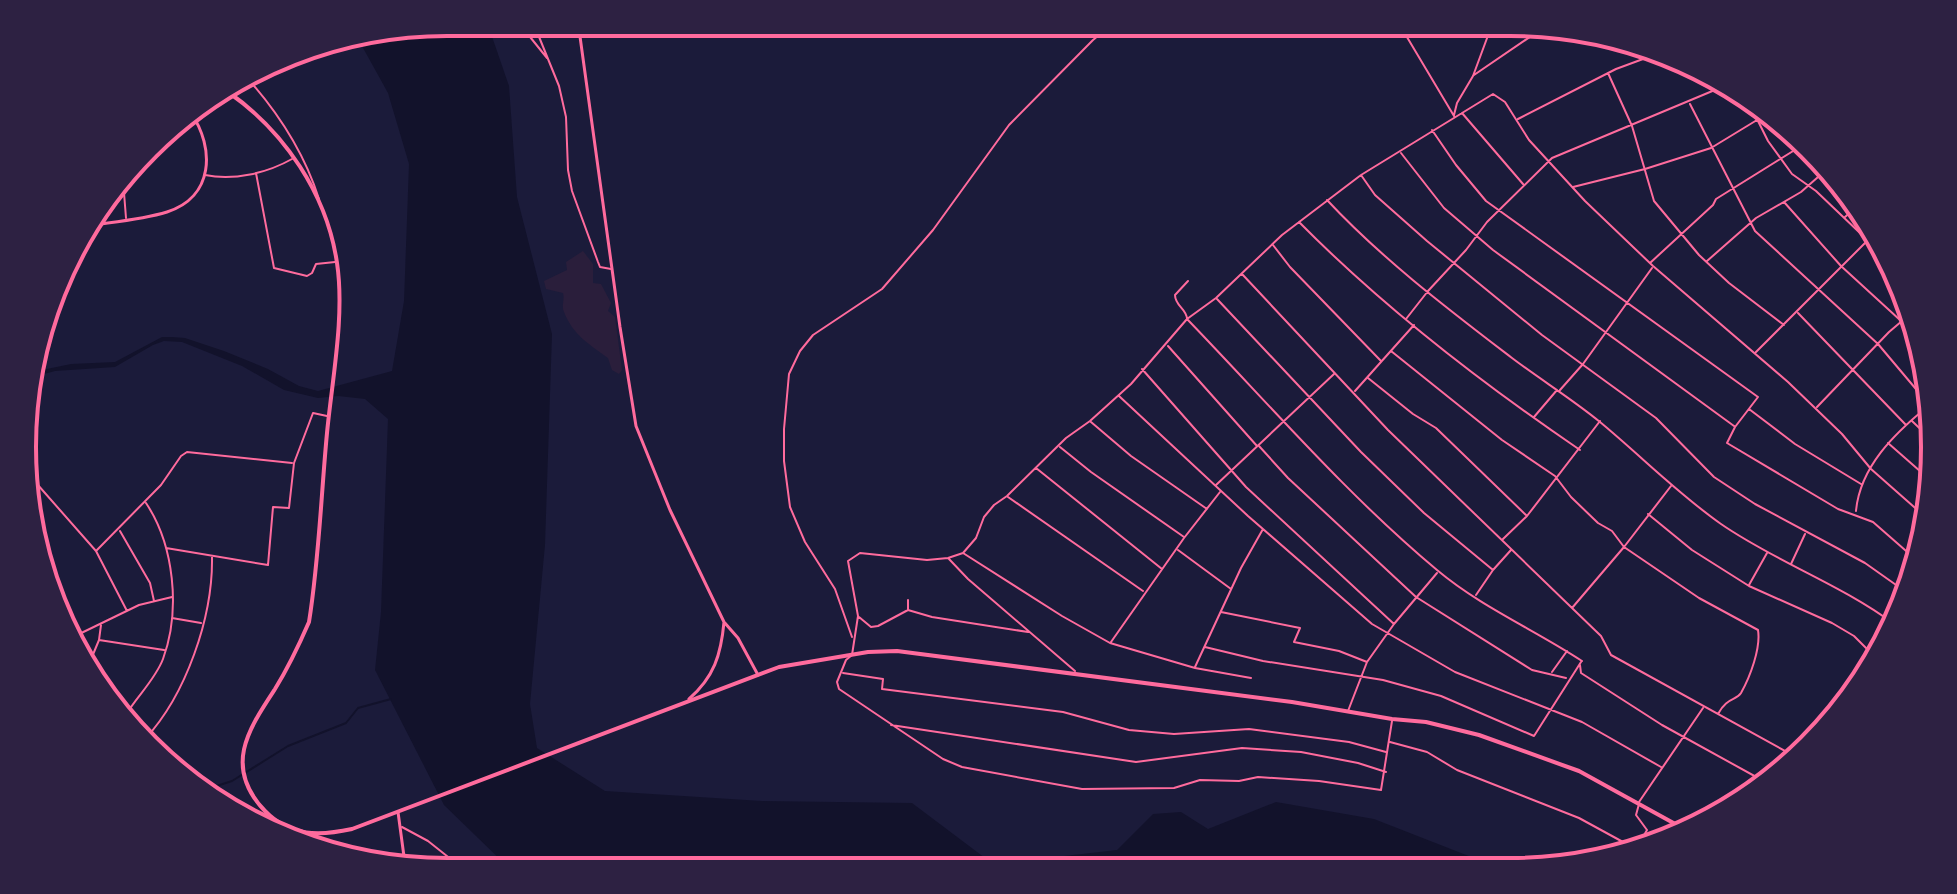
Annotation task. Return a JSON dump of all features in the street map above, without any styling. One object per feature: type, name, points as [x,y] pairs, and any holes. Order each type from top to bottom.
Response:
[{"type":"highway","points":[[233,96],[274,132],[294,158],[323,210],[337,262],[339,300],[335,356],[309,622],[297,650],[249,729],[244,745],[245,778],[267,813],[282,823]]},
{"type":"highway","points":[[312,835],[352,829],[758,675],[815,659],[897,651],[1426,722],[1479,735],[1579,771],[1675,824]]},
{"type":"main road","points":[[580,36],[636,426],[670,510],[724,622],[738,638],[758,675]]},
{"type":"main road","points":[[102,223],[167,212],[184,203],[204,175],[209,157],[203,131],[197,121]]},
{"type":"main road","points":[[685,702],[701,688],[714,670],[721,652],[724,622]]},
{"type":"main road","points":[[398,812],[404,855]]},
{"type":"street","points":[[529,36],[548,60]]},
{"type":"street","points":[[539,36],[566,117],[572,191],[598,262],[604,269],[612,269]]},
{"type":"street","points":[[1098,36],[1009,125],[933,230],[882,289],[813,335],[789,374],[784,461],[790,507],[805,542],[845,610],[852,642],[852,655],[846,660],[837,682],[839,689],[943,759],[962,767],[1082,789],[1174,788],[1200,780],[1239,781],[1258,777],[1319,781],[1381,790],[1392,719]]},
{"type":"street","points":[[1406,36],[1454,116]]},
{"type":"street","points":[[1454,116],[1488,36]]},
{"type":"street","points":[[1473,76],[1530,37]]},
{"type":"street","points":[[1517,120],[1608,73],[1644,59]]},
{"type":"street","points":[[1608,73],[1632,126],[1654,201],[1706,262],[1784,325]]},
{"type":"street","points":[[253,85],[275,112],[293,142],[316,188],[323,210]]},
{"type":"street","points":[[1406,319],[1499,210],[1548,162],[1715,90]]},
{"type":"street","points":[[852,642],[858,616],[848,565],[850,558],[870,552],[927,560],[963,553],[976,538],[984,517],[1035,467],[1119,395],[1167,345],[1187,319],[1216,298],[1326,199],[1489,95],[1497,94],[1529,140],[1572,187],[1652,264],[1842,434],[1871,469],[1916,509]]},
{"type":"street","points":[[1689,103],[1751,224],[1765,241],[1878,344],[1916,390]]},
{"type":"street","points":[[1461,112],[1524,185]]},
{"type":"street","points":[[1572,187],[1711,148],[1757,120],[1792,174],[1862,235]]},
{"type":"street","points":[[1432,130],[1486,201],[1758,397],[1727,443],[1776,475],[1838,509],[1856,513],[1873,522],[1907,552]]},
{"type":"street","points":[[1533,418],[1583,364],[1652,264],[1679,233],[1716,199],[1795,150]]},
{"type":"street","points":[[1400,152],[1444,208],[1477,237],[1735,427]]},
{"type":"street","points":[[204,175],[222,177],[256,173],[294,158]]},
{"type":"street","points":[[256,173],[274,268],[307,276],[316,264],[337,262]]},
{"type":"street","points":[[1361,175],[1375,195],[1453,263],[1542,335],[1656,418],[1714,477],[1755,504],[1865,563],[1897,585]]},
{"type":"street","points":[[1706,262],[1751,224],[1819,176]]},
{"type":"street","points":[[124,193],[126,219]]},
{"type":"street","points":[[1326,199],[1351,225],[1428,291],[1511,357],[1600,421],[1671,486],[1721,524],[1767,553],[1841,590],[1884,618]]},
{"type":"street","points":[[1784,202],[1841,266],[1900,320]]},
{"type":"street","points":[[1844,218],[1848,214]]},
{"type":"street","points":[[1299,222],[1383,301],[1457,362],[1580,450]]},
{"type":"street","points":[[1755,354],[1866,241]]},
{"type":"street","points":[[1273,245],[1301,279],[1381,361]]},
{"type":"street","points":[[1241,273],[1388,430],[1601,636],[1611,655],[1786,752]]},
{"type":"street","points":[[1188,281],[1175,295],[1177,305],[1186,313],[1187,319],[1356,494],[1439,572],[1582,661]]},
{"type":"street","points":[[1216,298],[1309,398],[1424,513],[1493,570]]},
{"type":"street","points":[[1797,312],[1906,425]]},
{"type":"street","points":[[1815,409],[1901,322]]},
{"type":"street","points":[[1354,392],[1414,325]]},
{"type":"street","points":[[1167,345],[1288,478],[1416,597],[1532,670],[1568,679]]},
{"type":"street","points":[[1391,351],[1481,424],[1555,476],[1571,497],[1598,523],[1612,531],[1624,547],[1699,598],[1758,630],[1760,640],[1741,693],[1724,703],[1717,715]]},
{"type":"street","points":[[1142,369],[1232,471],[1394,624]]},
{"type":"street","points":[[1215,486],[1335,373]]},
{"type":"street","points":[[1368,378],[1436,428],[1527,516]]},
{"type":"street","points":[[1119,395],[1215,486],[1372,624],[1455,672],[1582,722],[1661,767]]},
{"type":"street","points":[[1749,409],[1795,444],[1861,484]]},
{"type":"street","points":[[166,548],[268,565],[273,507],[289,508],[294,463],[313,413],[329,415]]},
{"type":"street","points":[[1856,513],[1861,484],[1887,442],[1919,413]]},
{"type":"street","points":[[1911,420],[1920,429]]},
{"type":"street","points":[[1090,421],[1131,456],[1207,509]]},
{"type":"street","points":[[1502,540],[1527,516],[1600,421]]},
{"type":"street","points":[[1887,442],[1920,471]]},
{"type":"street","points":[[1059,446],[1184,538]]},
{"type":"street","points":[[96,551],[145,502],[187,452],[294,463]]},
{"type":"street","points":[[1035,467],[1163,570]]},
{"type":"street","points":[[38,485],[96,551],[127,611]]},
{"type":"street","points":[[1571,609],[1671,486]]},
{"type":"street","points":[[1110,643],[1221,491]]},
{"type":"street","points":[[1007,496],[1145,593]]},
{"type":"street","points":[[130,709],[162,661],[172,618],[166,548],[157,519],[145,502]]},
{"type":"street","points":[[1648,514],[1692,550],[1749,586],[1832,623],[1854,636],[1867,649]]},
{"type":"street","points":[[1195,668],[1263,528]]},
{"type":"street","points":[[119,530],[150,583],[154,602]]},
{"type":"street","points":[[1791,565],[1806,533]]},
{"type":"street","points":[[1176,549],[1232,590]]},
{"type":"street","points":[[1475,596],[1512,549]]},
{"type":"street","points":[[963,553],[1110,643],[1195,668],[1251,678]]},
{"type":"street","points":[[1749,586],[1767,553]]},
{"type":"street","points":[[150,731],[181,686],[195,655],[213,574],[212,554]]},
{"type":"street","points":[[948,558],[1078,674]]},
{"type":"street","points":[[1347,712],[1367,662],[1394,624],[1439,572]]},
{"type":"street","points":[[80,633],[127,611],[172,597]]},
{"type":"street","points":[[908,600],[908,610]]},
{"type":"street","points":[[858,616],[873,627],[908,610],[932,617],[1031,632]]},
{"type":"street","points":[[1221,612],[1300,628],[1294,642],[1339,651],[1367,662]]},
{"type":"street","points":[[172,618],[202,623]]},
{"type":"street","points":[[93,655],[99,640],[100,624]]},
{"type":"street","points":[[99,640],[165,650]]},
{"type":"street","points":[[1205,647],[1263,661],[1383,680],[1441,696],[1534,736],[1582,661]]},
{"type":"street","points":[[1552,673],[1567,651]]},
{"type":"street","points":[[1582,661],[1580,670],[1589,679],[1755,776]]},
{"type":"street","points":[[841,673],[883,679],[882,689],[1063,712],[1129,730],[1174,734],[1249,729],[1349,742],[1388,753]]},
{"type":"street","points":[[1644,835],[1647,830],[1636,815],[1639,803],[1703,707]]},
{"type":"street","points":[[890,725],[1136,762],[1242,748],[1301,752],[1386,772]]},
{"type":"street","points":[[1390,742],[1427,752],[1457,770],[1579,818],[1623,842]]},
{"type":"street","points":[[402,827],[428,841],[449,858]]},
{"type":"shaded area","points":[[492,36],[509,86],[517,197],[552,334],[545,545],[530,704],[537,748],[605,791],[762,801],[912,803],[985,858],[499,858],[444,805],[375,670],[381,612],[388,419],[365,399],[338,396],[318,398],[284,390],[242,366],[182,342],[164,341],[153,345],[115,367],[43,374],[44,370],[71,364],[115,362],[162,337],[185,338],[224,351],[299,386],[318,391],[392,371],[404,301],[409,164],[388,93],[362,45],[420,37]]},
{"type":"shaded area","points":[[583,251],[593,264],[593,283],[601,284],[611,303],[608,311],[615,317],[622,370],[619,374],[612,370],[608,358],[572,327],[563,309],[563,293],[546,289],[544,281],[567,270],[566,262]]},
{"type":"shaded area","points":[[1276,802],[1374,819],[1474,858],[1046,858],[1117,850],[1153,814],[1181,812],[1208,829]]},
{"type":"waterway","points":[[215,786],[232,781],[288,746],[346,723],[358,708],[391,699]]}]
